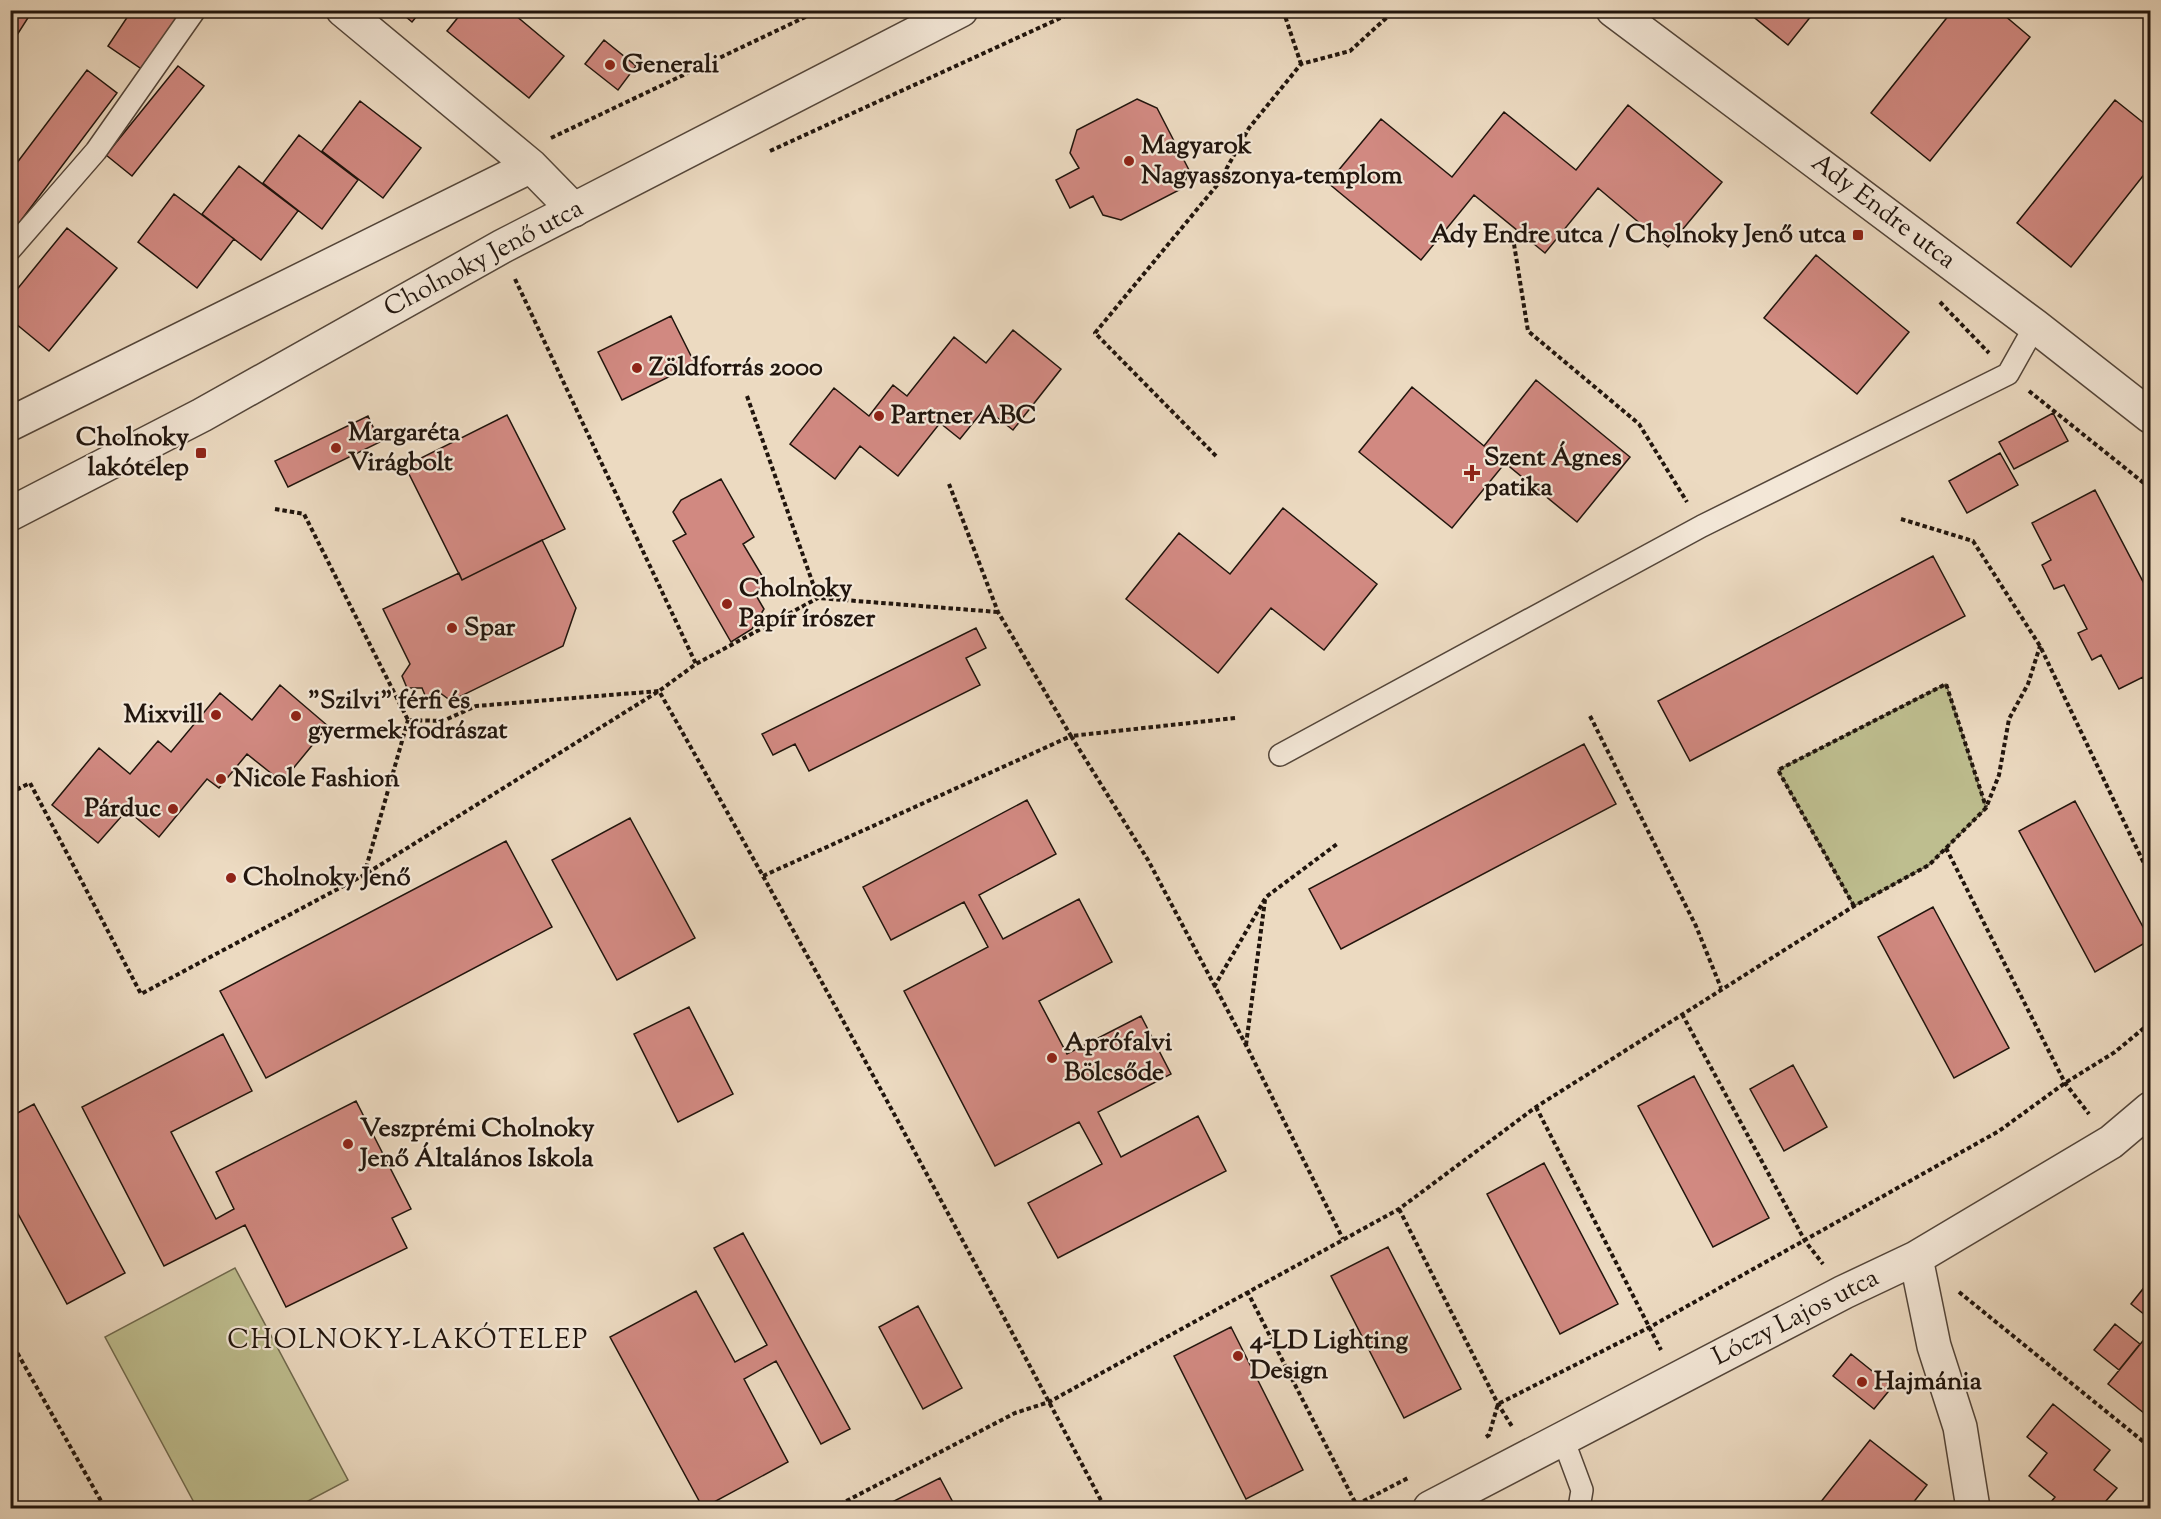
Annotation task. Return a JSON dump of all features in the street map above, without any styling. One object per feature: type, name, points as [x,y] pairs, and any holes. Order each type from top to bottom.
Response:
[{"type":"street","name":"Cholnoky Jenő utca","points":[[10,514],[201,415],[503,246],[961,10]]},
{"type":"street","name":"Ady Endre utca","points":[[1613,10],[2035,326],[2151,416]]},
{"type":"street","points":[[346,11],[531,165],[574,210]]},
{"type":"street","points":[[10,424],[531,165]]},
{"type":"street","name":"Lóczy Lajos utca","points":[[1430,1509],[1844,1292],[1916,1258],[2111,1142],[2151,1109]]},
{"type":"street","points":[[1916,1258],[1934,1346],[1960,1427],[1973,1509]]},
{"type":"lane","points":[[10,250],[96,151],[195,10]]},
{"type":"lane","points":[[1280,755],[1702,526],[2008,374],[2035,326]]},
{"type":"lane","points":[[1563,1439],[1582,1490],[1579,1509]]},
{"type":"path","points":[[531,165],[549,140],[820,10]]},
{"type":"path","points":[[1285,10],[1285,16],[1302,64]]},
{"type":"path","points":[[1216,456],[1095,333],[1218,184],[1249,128],[1302,64],[1350,51],[1395,10]]},
{"type":"path","points":[[1514,244],[1528,331],[1639,424],[1702,526]]},
{"type":"path","points":[[503,246],[514,278],[696,664]]},
{"type":"path","points":[[747,396],[818,598]]},
{"type":"path","points":[[949,484],[998,612],[1148,860],[1246,1045],[1343,1239]]},
{"type":"path","points":[[275,509],[304,514],[408,720],[364,875]]},
{"type":"path","points":[[1901,519],[1973,541],[2040,646],[2151,876]]},
{"type":"path","points":[[10,793],[30,783],[141,994],[364,875],[659,692],[696,664],[818,598],[998,612]]},
{"type":"path","points":[[833,1509],[1015,1413],[1049,1402],[1399,1209],[1536,1107],[1854,906],[1929,865],[1986,808],[1999,775],[2008,720],[2028,684],[2040,646]]},
{"type":"path","points":[[1854,906],[1778,770],[1946,684],[1986,808]]},
{"type":"path","points":[[408,720],[443,721],[476,706],[659,692]]},
{"type":"path","points":[[659,692],[763,876],[1105,1509]]},
{"type":"path","points":[[1590,716],[1696,926],[1721,988]]},
{"type":"path","points":[[763,876],[1071,736],[1235,718]]},
{"type":"path","points":[[1214,987],[1266,897],[1337,844]]},
{"type":"path","points":[[1946,848],[2065,1083],[2111,1142]]},
{"type":"path","points":[[1246,1045],[1266,897]]},
{"type":"path","points":[[1682,1014],[1805,1241],[1844,1292]]},
{"type":"path","points":[[1478,1440],[1489,1435],[1498,1404],[1650,1327],[1999,1131],[2065,1083],[2115,1052],[2151,1023]]},
{"type":"path","points":[[1536,1107],[1676,1381]]},
{"type":"path","points":[[1399,1209],[1498,1404],[1530,1456]]},
{"type":"path","points":[[1916,1258],[2151,1447]]},
{"type":"path","points":[[1247,1291],[1357,1507]]},
{"type":"path","points":[[10,1340],[105,1509]]},
{"type":"path","points":[[1350,1509],[1417,1473]]},
{"type":"green space","points":[[1946,684],[1986,808],[1929,865],[1854,906],[1778,770]]},
{"type":"green space","points":[[235,1268],[348,1480],[295,1508],[197,1508],[105,1337]]},
{"type":"building","points":[[10,10],[33,10],[10,46]]},
{"type":"building","points":[[132,10],[183,12],[143,70],[108,46]]},
{"type":"building","points":[[398,10],[422,10],[412,22]]},
{"type":"building","points":[[464,10],[509,10],[564,56],[529,98],[447,31]]},
{"type":"building","points":[[1745,10],[1816,10],[1788,45]]},
{"type":"building","points":[[1953,10],[1998,10],[2030,37],[1930,161],[1871,113]]},
{"type":"building","name":"Generali","points":[[604,40],[636,66],[618,90],[585,64]]},
{"type":"building","points":[[178,66],[204,86],[132,176],[106,155]]},
{"type":"building","points":[[87,70],[117,93],[10,235],[10,172]]},
{"type":"building","name":"Magyarok Nagyasszonya-templom","points":[[1137,99],[1157,108],[1189,170],[1183,188],[1121,220],[1103,215],[1093,196],[1070,208],[1056,180],[1079,168],[1070,153],[1077,130]]},
{"type":"building","points":[[2115,100],[2150,128],[2150,167],[2071,267],[2017,223]]},
{"type":"building","points":[[360,101],[421,148],[383,198],[322,151]]},
{"type":"building","points":[[1628,105],[1722,182],[1668,247],[1598,188],[1545,253],[1474,195],[1421,260],[1328,183],[1381,119],[1452,177],[1504,112],[1576,170]]},
{"type":"building","points":[[299,135],[358,180],[322,229],[263,183]]},
{"type":"building","points":[[239,166],[298,211],[261,260],[202,214]]},
{"type":"building","points":[[174,194],[234,239],[197,288],[138,242]]},
{"type":"building","points":[[67,228],[117,268],[49,351],[10,319],[10,298]]},
{"type":"building","points":[[1816,255],[1909,332],[1857,394],[1764,318]]},
{"type":"building","points":[[671,316],[695,364],[622,400],[598,352]]},
{"type":"building","points":[[1013,330],[1061,369],[1013,430],[985,408],[960,439],[940,423],[898,476],[860,446],[835,479],[790,444],[834,388],[869,416],[893,385],[907,396],[954,337],[986,363]]},
{"type":"building","points":[[1536,380],[1630,457],[1577,522],[1505,463],[1452,528],[1359,452],[1412,387],[1484,446]]},
{"type":"building","points":[[2053,413],[2068,441],[2014,469],[1999,442]]},
{"type":"building","points":[[507,415],[565,529],[462,580],[405,466]]},
{"type":"building","points":[[368,416],[380,442],[288,487],[275,461]]},
{"type":"building","points":[[2000,453],[2018,485],[1967,513],[1949,481]]},
{"type":"building","points":[[721,479],[754,537],[743,544],[767,584],[754,592],[764,609],[752,629],[731,642],[673,541],[686,534],[673,512],[681,500]]},
{"type":"building","points":[[2095,490],[2150,595],[2150,692],[2143,677],[2119,689],[2101,655],[2092,660],[2078,633],[2087,629],[2064,585],[2054,589],[2042,565],[2051,560],[2032,523]]},
{"type":"building","points":[[1283,508],[1377,584],[1324,650],[1271,608],[1218,673],[1126,599],[1179,533],[1230,574]]},
{"type":"building","points":[[542,540],[576,608],[563,646],[451,701],[440,693],[427,700],[422,688],[407,688],[402,676],[410,664],[383,609],[459,573],[462,580]]},
{"type":"building","points":[[1933,556],[1965,616],[1690,761],[1658,701]]},
{"type":"building","points":[[976,628],[986,648],[966,658],[980,685],[809,771],[795,744],[773,755],[762,734]]},
{"type":"building","points":[[280,685],[328,726],[282,782],[247,754],[219,788],[207,779],[159,837],[127,810],[98,843],[52,805],[99,748],[130,774],[158,741],[171,752],[220,693],[252,720]]},
{"type":"building","points":[[1584,744],[1616,804],[1341,949],[1309,889]]},
{"type":"building","points":[[1027,800],[1056,854],[979,895],[1003,939],[1079,899],[1112,962],[1039,1001],[1067,1054],[1141,1016],[1171,1074],[1098,1112],[1121,1157],[1198,1116],[1226,1171],[1058,1258],[1028,1203],[1102,1164],[1079,1122],[995,1166],[904,991],[988,947],[964,902],[891,940],[863,887]]},
{"type":"building","points":[[2075,801],[2150,940],[2095,972],[2019,831]]},
{"type":"building","points":[[630,818],[695,938],[617,980],[552,860]]},
{"type":"building","points":[[506,841],[552,927],[266,1078],[220,991]]},
{"type":"building","points":[[1933,907],[2009,1048],[1954,1078],[1878,937]]},
{"type":"building","points":[[689,1007],[733,1094],[678,1122],[634,1034]]},
{"type":"building","points":[[223,1034],[252,1091],[171,1132],[216,1219],[234,1209],[216,1172],[356,1101],[411,1209],[392,1218],[407,1248],[286,1307],[245,1225],[164,1266],[82,1107]]},
{"type":"building","points":[[1793,1065],[1827,1127],[1784,1151],[1750,1089]]},
{"type":"building","points":[[1694,1076],[1769,1218],[1713,1247],[1638,1106]]},
{"type":"building","points":[[34,1104],[125,1273],[67,1304],[10,1199],[10,1117]]},
{"type":"building","points":[[1544,1163],[1618,1304],[1560,1334],[1487,1194]]},
{"type":"building","points":[[743,1233],[850,1429],[821,1444],[776,1361],[744,1379],[788,1462],[703,1508],[610,1337],[696,1291],[735,1362],[767,1345],[714,1248]]},
{"type":"building","points":[[1388,1247],[1461,1389],[1404,1418],[1331,1276]]},
{"type":"building","points":[[2150,1280],[2150,1319],[2131,1304]]},
{"type":"building","points":[[918,1306],[962,1388],[923,1409],[879,1327]]},
{"type":"building","points":[[2115,1324],[2140,1344],[2119,1370],[2094,1350]]},
{"type":"building","points":[[1231,1327],[1303,1470],[1246,1499],[1174,1356]]},
{"type":"building","points":[[2150,1332],[2150,1418],[2108,1384]]},
{"type":"building","name":"Hajmánia","points":[[1851,1354],[1892,1387],[1874,1409],[1833,1376]]},
{"type":"building","points":[[2053,1404],[2110,1450],[2094,1470],[2117,1488],[2100,1508],[2046,1508],[2055,1497],[2029,1476],[2047,1453],[2027,1437]]},
{"type":"building","points":[[1870,1440],[1927,1485],[1909,1508],[1816,1508]]},
{"type":"building","points":[[940,1478],[956,1508],[885,1508],[884,1506]]},
{"type":"place","name":"Generali","points":[[610,65]]},
{"type":"place","name":"Magyarok Nagyasszonya-templom","points":[[1129,161]]},
{"type":"place","name":"Ady Endre utca / Cholnoky Jenő utca","points":[[1858,235]]},
{"type":"place","name":"Zöldforrás 2000","points":[[637,368]]},
{"type":"place","name":"Partner ABC","points":[[879,416]]},
{"type":"place","name":"Margaréta Virágbolt","points":[[336,448]]},
{"type":"place","name":"Cholnoky lakótelep","points":[[201,453]]},
{"type":"place","name":"Szent Ágnes patika","points":[[1472,473]]},
{"type":"place","name":"Cholnoky Papír írószer","points":[[727,604]]},
{"type":"place","name":"Spar","points":[[452,628]]},
{"type":"place","name":"Mixvill","points":[[216,715]]},
{"type":"place","name":"\"Szilvi\" férfi és gyermek fodrászat","points":[[296,716]]},
{"type":"place","name":"Nicole Fashion","points":[[221,779]]},
{"type":"place","name":"Párduc","points":[[173,809]]},
{"type":"place","name":"Cholnoky Jenő","points":[[231,878]]},
{"type":"place","name":"Aprófalvi Bölcsőde","points":[[1052,1058]]},
{"type":"place","name":"Veszprémi Cholnoky Jenő Általános Iskola","points":[[348,1144]]},
{"type":"place","name":"4-LD Lighting Design","points":[[1238,1356]]},
{"type":"place","name":"Hajmánia","points":[[1862,1382]]},
{"type":"district","name":"CHOLNOKY-LAKÓTELEP","points":[[408,1341]]}]
